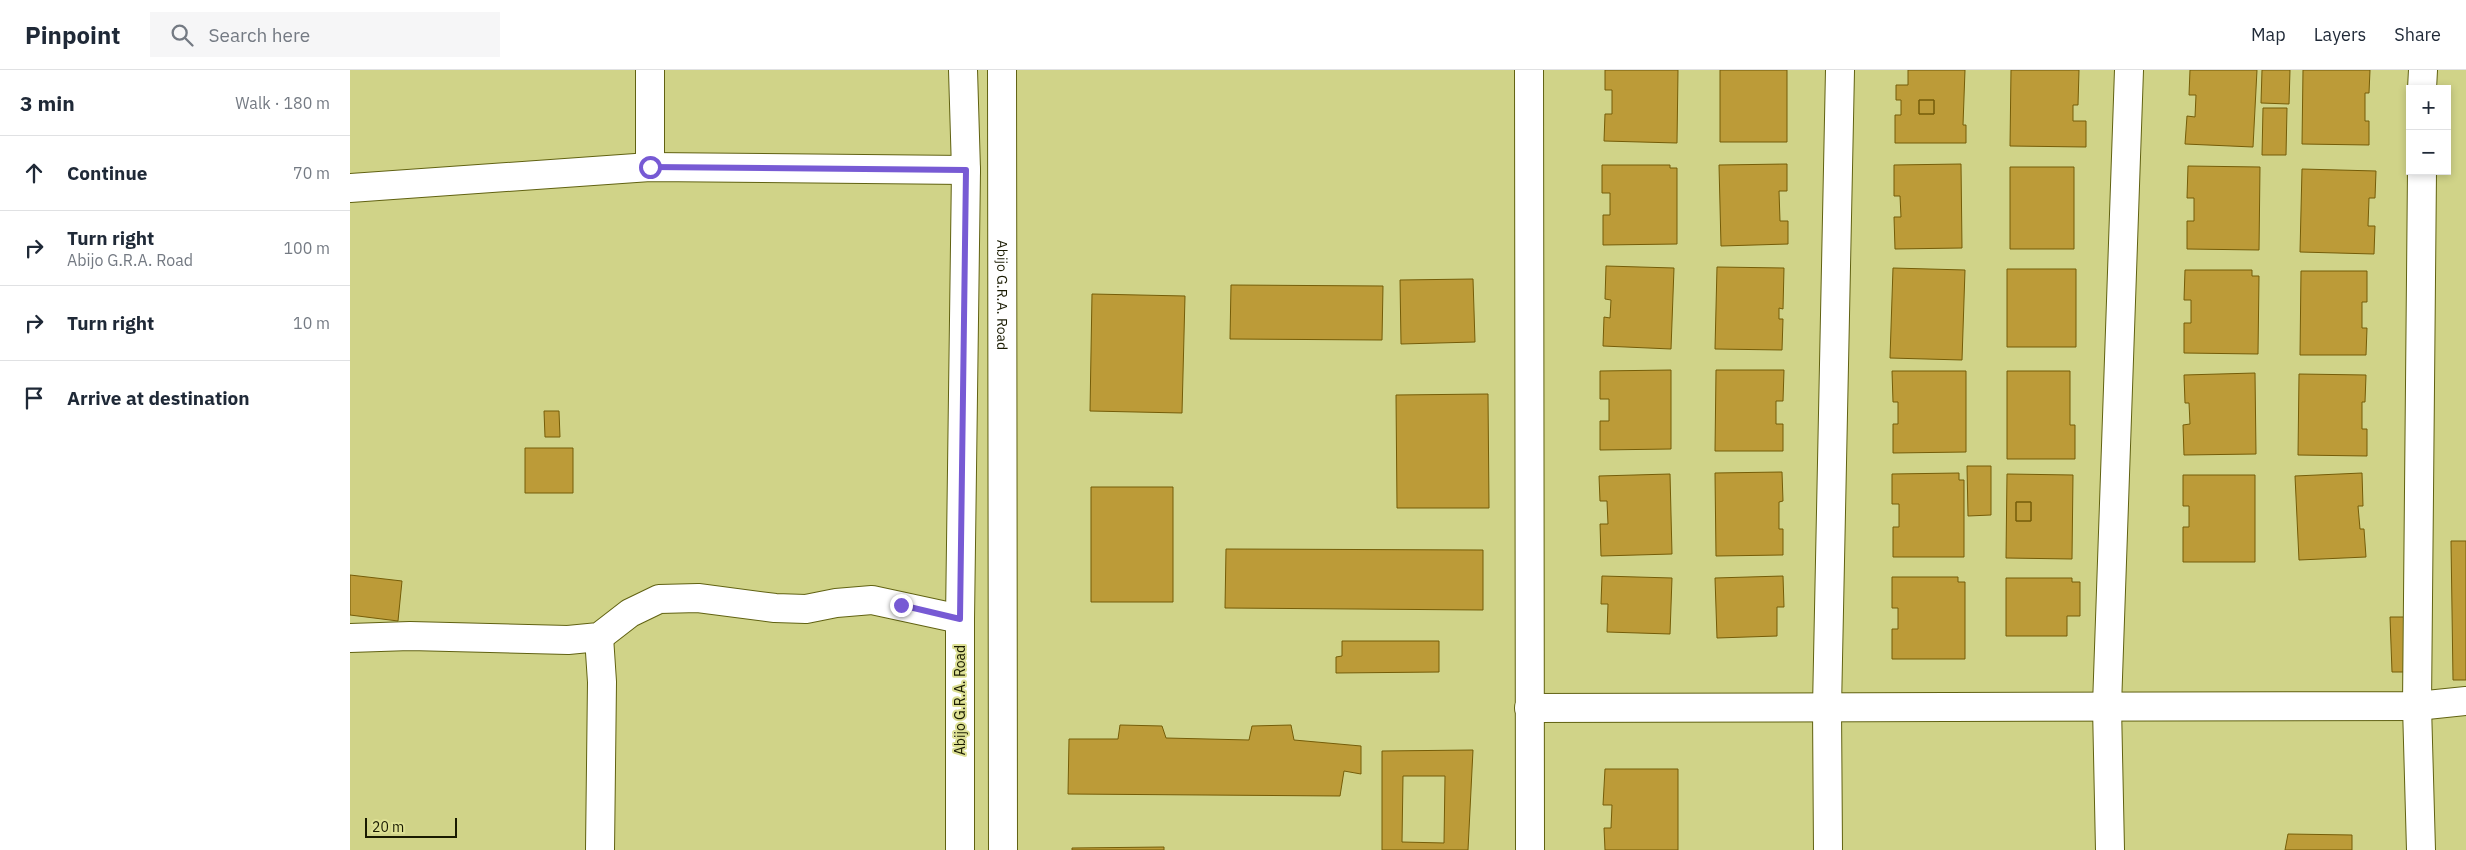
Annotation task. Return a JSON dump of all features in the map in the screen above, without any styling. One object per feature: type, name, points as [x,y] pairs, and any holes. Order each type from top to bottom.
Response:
[{"type":"street","points":[[650,70],[650,167]]},
{"type":"street","name":"Abijo G.R.A. Road","points":[[960,850],[960,619],[966,170],[963,70]]},
{"type":"street","name":"Abijo G.R.A. Road","points":[[1002,70],[1003,850]]},
{"type":"street","points":[[1529,70],[1530,850]]},
{"type":"street","points":[[1828,850],[1827,708],[1840,70]]},
{"type":"street","points":[[2110,850],[2107,706],[2129,70]]},
{"type":"street","points":[[2422,70],[2422,85]]},
{"type":"street","points":[[350,188],[650,167],[966,170]]},
{"type":"street","points":[[2420,850],[2417,706],[2422,175]]},
{"type":"street","points":[[350,638],[410,636],[568,640],[599,637],[630,613],[659,600],[698,598],[775,608],[806,609],[836,602],[872,600],[960,619]]},
{"type":"street","points":[[599,637],[602,682],[600,850]]},
{"type":"street","points":[[1529,708],[2417,706],[2466,702]]},
{"type":"building","points":[[1605,70],[1678,70],[1677,143],[1604,141],[1605,114],[1612,114],[1612,90],[1605,90]]},
{"type":"building","points":[[1720,70],[1787,70],[1787,142],[1720,142]]},
{"type":"building","points":[[1908,70],[1965,70],[1963,125],[1966,125],[1966,143],[1895,143],[1895,115],[1901,115],[1901,100],[1896,100],[1896,85],[1908,85]],"holes":[[[1919,100],[1934,100],[1934,114],[1919,114]]]},
{"type":"building","points":[[2011,70],[2079,70],[2078,105],[2073,105],[2073,121],[2086,121],[2086,147],[2010,146]]},
{"type":"building","points":[[2190,70],[2257,70],[2253,147],[2185,144],[2187,116],[2195,117],[2196,95],[2189,95]]},
{"type":"building","points":[[2262,70],[2290,70],[2289,104],[2261,103]]},
{"type":"building","points":[[2303,70],[2370,70],[2369,93],[2365,93],[2365,121],[2369,121],[2369,145],[2302,144]]},
{"type":"building","points":[[1919,100],[1934,100],[1934,114],[1919,114]]},
{"type":"building","points":[[2263,108],[2287,108],[2286,155],[2262,155]]},
{"type":"building","points":[[1787,164],[1787,191],[1779,191],[1780,221],[1788,221],[1788,244],[1721,246],[1719,165]]},
{"type":"building","points":[[1961,164],[1962,248],[1895,249],[1894,217],[1901,217],[1900,196],[1894,196],[1894,165]]},
{"type":"building","points":[[1602,165],[1670,165],[1670,168],[1677,168],[1677,244],[1603,245],[1603,215],[1610,215],[1610,193],[1602,193]]},
{"type":"building","points":[[2188,166],[2260,167],[2259,250],[2187,249],[2187,221],[2194,221],[2194,198],[2187,198]]},
{"type":"building","points":[[2010,167],[2074,167],[2074,249],[2010,249]]},
{"type":"building","points":[[2302,169],[2376,171],[2375,198],[2369,198],[2368,226],[2375,226],[2374,254],[2300,252]]},
{"type":"building","points":[[1606,266],[1674,268],[1671,349],[1603,346],[1604,317],[1610,318],[1611,300],[1605,299]]},
{"type":"building","points":[[1717,267],[1784,268],[1783,309],[1779,308],[1779,319],[1783,319],[1782,350],[1715,349]]},
{"type":"building","points":[[1893,268],[1965,270],[1962,360],[1890,358]]},
{"type":"building","points":[[2007,269],[2076,269],[2076,347],[2007,347]]},
{"type":"building","points":[[2185,270],[2252,270],[2252,276],[2259,276],[2258,354],[2184,353],[2184,323],[2191,323],[2191,300],[2184,300]]},
{"type":"building","points":[[2301,271],[2367,271],[2367,302],[2362,302],[2362,328],[2367,328],[2366,355],[2300,355]]},
{"type":"building","points":[[1473,279],[1475,342],[1401,344],[1400,280]]},
{"type":"building","points":[[1231,285],[1383,286],[1382,340],[1230,339]]},
{"type":"building","points":[[1092,294],[1185,296],[1182,413],[1090,411]]},
{"type":"building","points":[[1671,370],[1671,449],[1600,450],[1600,421],[1609,421],[1609,399],[1600,399],[1600,371]]},
{"type":"building","points":[[1716,370],[1784,370],[1783,401],[1776,401],[1776,424],[1783,424],[1783,451],[1715,451]]},
{"type":"building","points":[[1892,371],[1966,371],[1966,452],[1893,453],[1893,424],[1898,424],[1898,402],[1893,402]]},
{"type":"building","points":[[2007,371],[2070,371],[2070,425],[2075,425],[2075,459],[2007,459]]},
{"type":"building","points":[[2255,373],[2256,454],[2184,455],[2183,425],[2190,424],[2189,403],[2185,403],[2184,375]]},
{"type":"building","points":[[2299,374],[2366,375],[2365,402],[2362,402],[2362,429],[2367,429],[2367,456],[2298,455]]},
{"type":"building","points":[[1488,394],[1489,508],[1397,508],[1396,395]]},
{"type":"building","points":[[544,411],[559,411],[560,437],[545,437]]},
{"type":"building","points":[[525,448],[573,448],[573,493],[525,493]]},
{"type":"building","points":[[1967,466],[1991,466],[1991,515],[1968,516]]},
{"type":"building","points":[[1782,472],[1783,501],[1779,502],[1779,529],[1783,529],[1783,555],[1716,556],[1715,473]]},
{"type":"building","points":[[1959,473],[1959,480],[1964,480],[1964,557],[1893,557],[1893,527],[1899,527],[1899,504],[1892,504],[1892,474]]},
{"type":"building","points":[[2362,473],[2363,506],[2358,506],[2360,529],[2364,529],[2366,557],[2299,560],[2295,476]]},
{"type":"building","points":[[1670,474],[1672,554],[1601,556],[1600,524],[1608,524],[1607,501],[1600,501],[1599,476]]},
{"type":"building","points":[[2007,474],[2073,475],[2072,559],[2006,558]],"holes":[[[2016,502],[2031,502],[2031,521],[2016,521]]]},
{"type":"building","points":[[2183,475],[2255,475],[2255,562],[2183,562],[2183,527],[2189,527],[2189,506],[2183,506]]},
{"type":"building","points":[[1091,487],[1173,487],[1173,602],[1091,602]]},
{"type":"building","points":[[2016,502],[2031,502],[2031,521],[2016,521]]},
{"type":"building","points":[[2451,541],[2466,541],[2466,680],[2453,680]]},
{"type":"building","points":[[1226,549],[1483,550],[1483,610],[1225,608]]},
{"type":"building","points":[[350,575],[402,581],[398,621],[350,615]]},
{"type":"building","points":[[1602,576],[1672,578],[1670,634],[1607,632],[1608,604],[1601,604]]},
{"type":"building","points":[[1783,576],[1784,607],[1777,607],[1777,636],[1717,638],[1715,578]]},
{"type":"building","points":[[1892,577],[1958,577],[1958,582],[1965,582],[1965,659],[1892,659],[1892,629],[1898,629],[1898,608],[1892,608]]},
{"type":"building","points":[[2006,578],[2072,578],[2072,582],[2080,582],[2080,616],[2067,616],[2067,636],[2006,636]]},
{"type":"building","points":[[2390,617],[2408,617],[2409,672],[2392,672]]},
{"type":"building","points":[[1342,641],[1439,641],[1439,672],[1336,673],[1336,657],[1342,656]]},
{"type":"building","points":[[1120,725],[1162,726],[1166,738],[1249,740],[1252,726],[1291,725],[1294,740],[1361,746],[1361,774],[1344,771],[1340,796],[1068,794],[1069,739],[1118,739]]},
{"type":"building","points":[[1473,750],[1468,850],[1382,850],[1382,751]],"holes":[[[1403,776],[1445,776],[1444,843],[1402,842]]]},
{"type":"building","points":[[1605,769],[1678,769],[1678,850],[1605,850],[1604,828],[1611,828],[1612,805],[1603,805]]},
{"type":"building","points":[[2288,834],[2352,835],[2352,850],[2285,850]]},
{"type":"building","points":[[1164,847],[1164,850],[1072,850],[1072,848]]},
{"type":"route","points":[[650,167],[966,170],[960,619],[901,605]]}]
